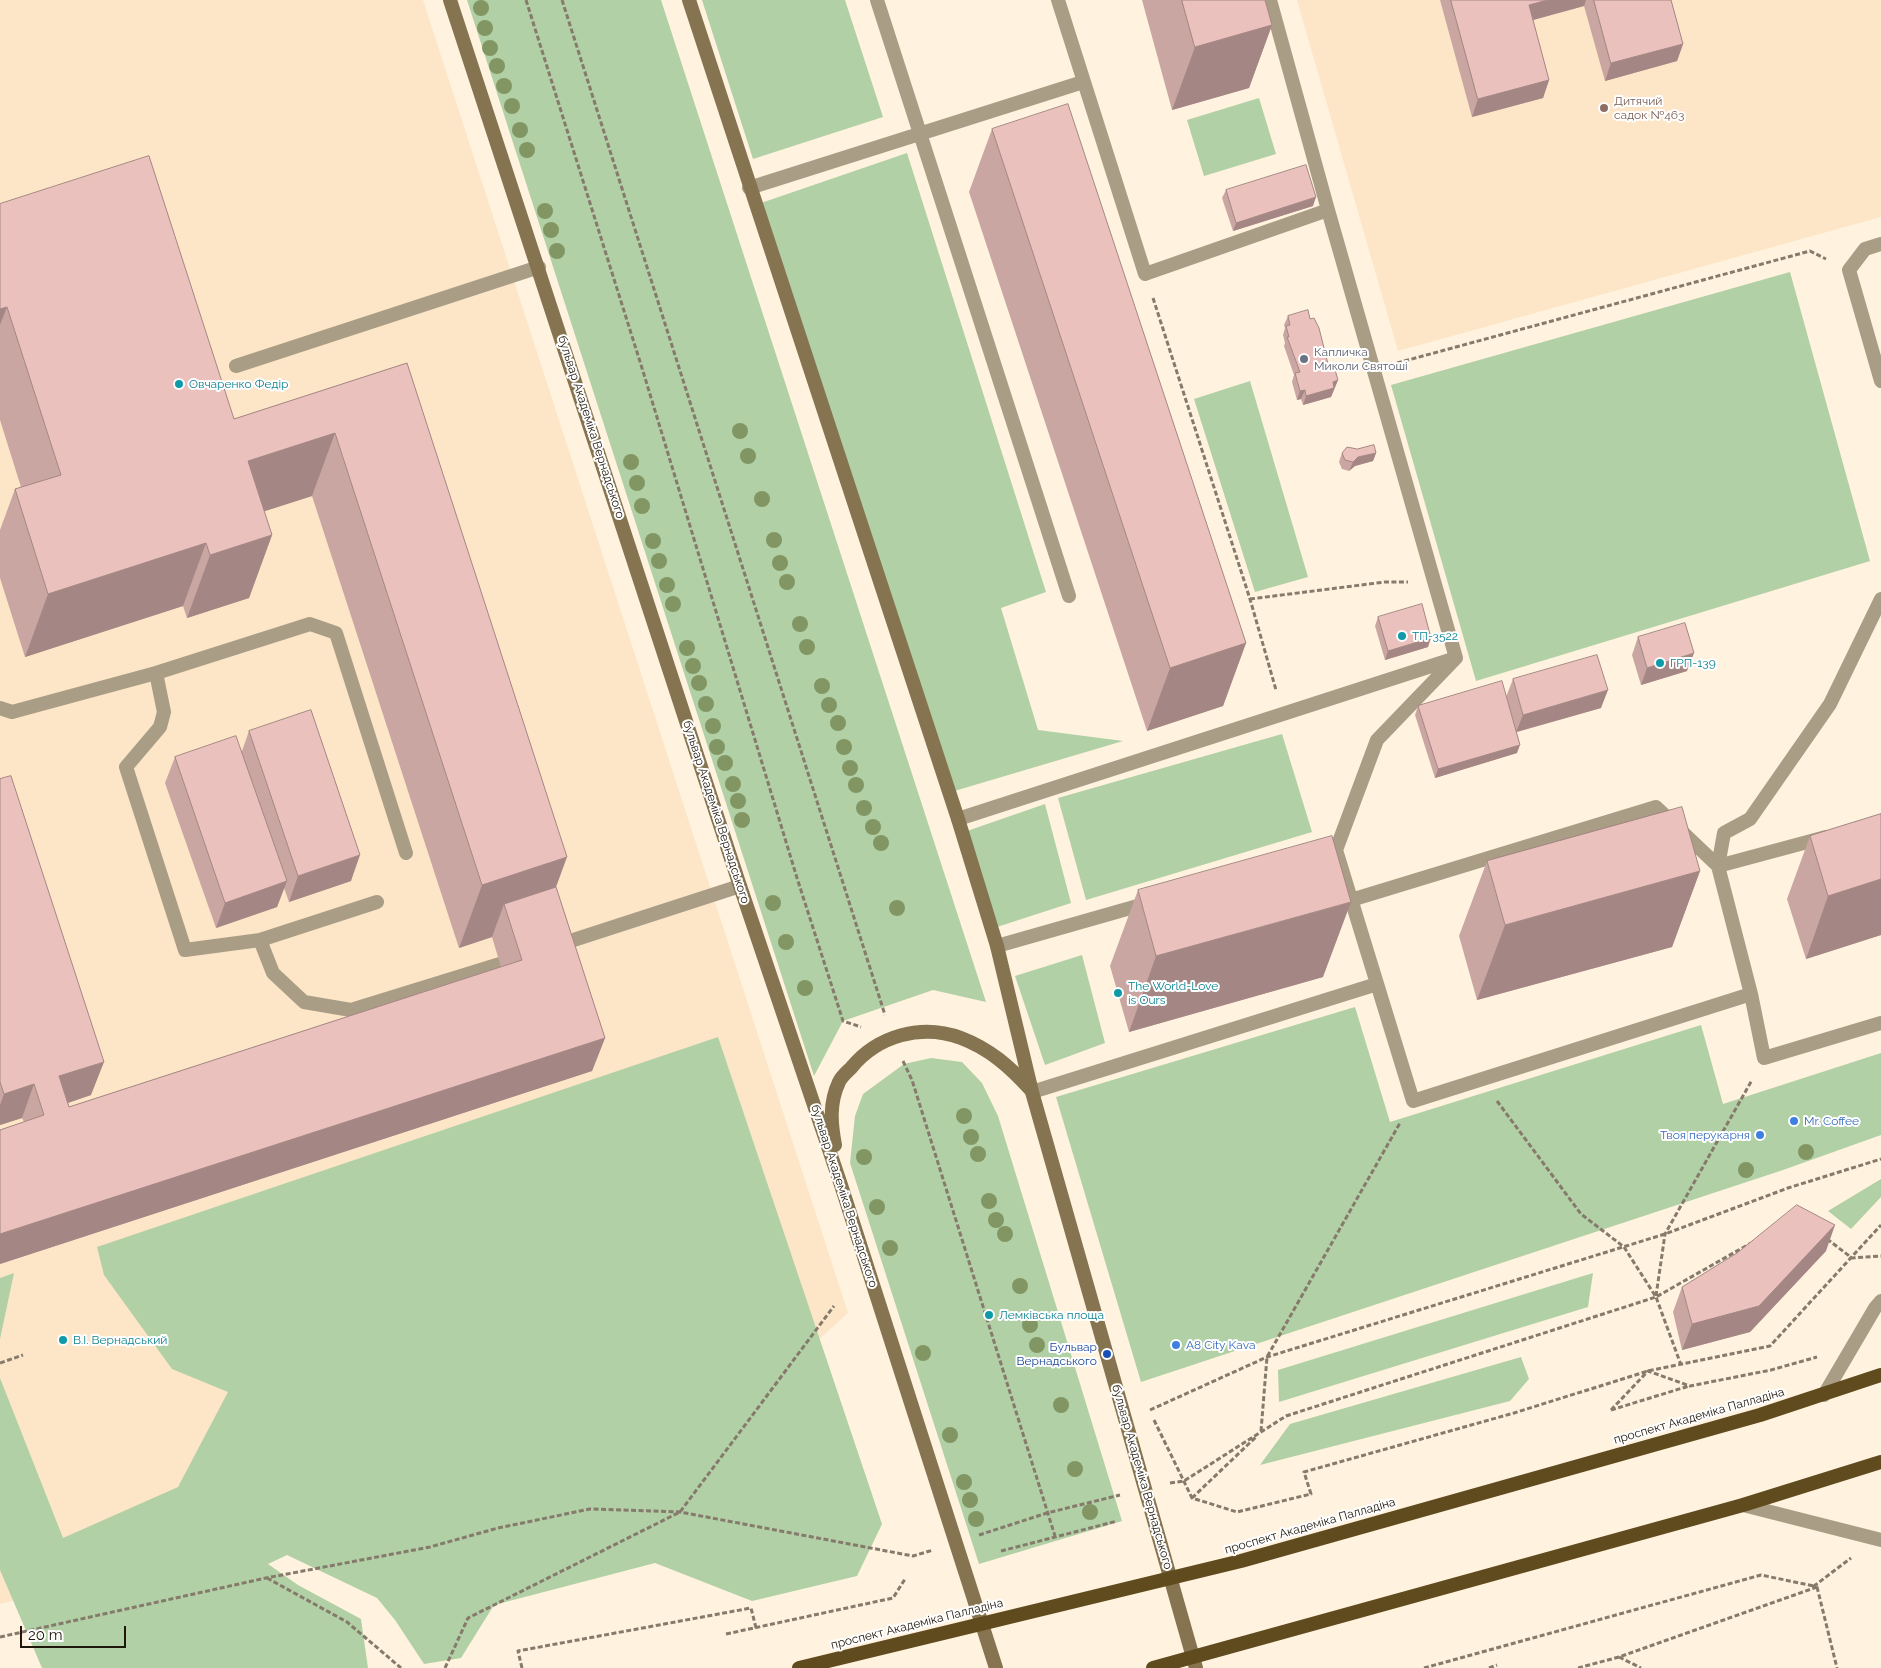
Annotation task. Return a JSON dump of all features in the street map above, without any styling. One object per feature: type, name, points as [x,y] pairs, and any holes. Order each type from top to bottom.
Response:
[{"type":"highway","name":"проспект Академіка Палладіна","points":[[799,1668],[1242,1561],[1741,1420],[1881,1376]]},
{"type":"highway","points":[[1154,1668],[1194,1663],[1743,1505],[1881,1462]]},
{"type":"main road","name":"бульвар Академіка Вернадського","points":[[450,0],[539,266],[740,886],[841,1185],[980,1624],[996,1668]]},
{"type":"main road","name":"бульвар Академіка Вернадського","points":[[688,0],[958,819],[997,946],[1032,1092],[1172,1578],[1194,1663]]},
{"type":"main road","points":[[841,1185],[830,1117],[839,1082],[862,1054],[892,1037],[924,1031],[959,1037],[989,1051],[1012,1069],[1032,1092]]},
{"type":"street","points":[[877,0],[1068,596]]},
{"type":"street","points":[[1058,0],[1145,274],[1328,210]]},
{"type":"street","points":[[1270,0],[1373,370],[1456,658]]},
{"type":"street","points":[[749,188],[1083,82]]},
{"type":"street","points":[[1881,244],[1865,249],[1849,270],[1881,381]]},
{"type":"street","points":[[236,366],[539,266]]},
{"type":"street","points":[[1881,600],[1830,704],[1750,819],[1724,834],[1718,866],[1764,1058],[1881,1023]]},
{"type":"street","points":[[0,708],[12,712],[156,673],[310,624],[336,633],[406,853]]},
{"type":"street","points":[[958,819],[1456,658]]},
{"type":"street","points":[[1456,658],[1377,740],[1331,851],[1351,900],[1412,1101],[1750,994]]},
{"type":"street","points":[[156,673],[164,712],[160,727],[126,767],[185,950],[260,940],[377,902]]},
{"type":"street","points":[[1351,900],[1656,807],[1718,866]]},
{"type":"street","points":[[1718,866],[1843,833]]},
{"type":"street","points":[[552,947],[740,886]]},
{"type":"street","points":[[997,946],[1164,898]]},
{"type":"street","points":[[260,940],[273,973],[304,1002],[351,1010],[500,964]]},
{"type":"street","points":[[1032,1092],[1377,984]]},
{"type":"street","points":[[1824,1395],[1881,1301]]},
{"type":"street","points":[[1743,1505],[1879,1540]]},
{"type":"path","points":[[526,0],[642,368],[797,878],[843,1021]]},
{"type":"path","points":[[562,0],[892,1037],[912,1080],[1054,1536]]},
{"type":"path","points":[[1373,370],[1810,252],[1849,270]]},
{"type":"path","points":[[1145,274],[1250,599],[1283,713]]},
{"type":"path","points":[[1250,599],[1384,582],[1435,583]]},
{"type":"path","points":[[1656,1297],[1665,1234],[1764,1058]]},
{"type":"path","points":[[1481,1079],[1581,1214],[1624,1247],[1656,1297],[1681,1365]]},
{"type":"path","points":[[1192,1498],[1262,1431],[1267,1357],[1412,1101]]},
{"type":"path","points":[[1150,1410],[1192,1498],[1237,1512],[1312,1494],[1304,1472],[1514,1412],[1648,1370],[1770,1346],[1881,1225]]},
{"type":"path","points":[[1822,1234],[1852,1258],[1881,1256]]},
{"type":"path","points":[[1184,1480],[1286,1416],[1656,1297],[1757,1240]]},
{"type":"path","points":[[445,1668],[468,1618],[680,1512],[834,1306]]},
{"type":"path","points":[[1648,1370],[1611,1410],[1690,1386],[1770,1370],[1852,1347]]},
{"type":"path","points":[[0,1363],[22,1355]]},
{"type":"path","points":[[1648,1370],[1690,1386]]},
{"type":"path","points":[[955,1543],[1047,1513],[1117,1496]]},
{"type":"path","points":[[0,1637],[266,1578],[430,1547],[498,1528],[590,1509],[680,1512],[914,1556]]},
{"type":"path","points":[[1001,1551],[1117,1521]]},
{"type":"path","points":[[1578,1668],[1619,1657],[1816,1587],[1879,1540]]},
{"type":"path","points":[[1424,1668],[1761,1575],[1816,1587]]},
{"type":"path","points":[[266,1578],[347,1622],[401,1668]]},
{"type":"path","points":[[726,1634],[893,1598],[905,1579]]},
{"type":"path","points":[[1816,1587],[1837,1668]]},
{"type":"path","points":[[522,1668],[518,1651],[751,1608],[756,1628]]},
{"type":"path","points":[[1619,1657],[1641,1668]]},
{"type":"path","points":[[1489,1668],[1497,1665]]},
{"type":"shaded area","points":[[0,0],[423,0],[848,1313],[750,1402],[409,1499],[0,1604]]},
{"type":"shaded area","name":"Дитячий садок №463","points":[[1297,0],[1881,0],[1881,217],[1398,351]]},
{"type":"green space","points":[[467,0],[661,0],[986,1002],[933,990],[843,1021],[814,1076]]},
{"type":"green space","points":[[702,0],[845,0],[883,117],[753,159]]},
{"type":"green space","points":[[1259,98],[1276,154],[1204,176],[1187,120]]},
{"type":"green space","points":[[907,153],[1046,592],[1001,608],[1038,730],[1123,741],[951,792],[761,203]]},
{"type":"green space","points":[[1790,272],[1870,561],[1476,681],[1391,385]]},
{"type":"green space","points":[[1250,381],[1308,577],[1255,592],[1194,399]]},
{"type":"green space","points":[[1282,734],[1312,832],[1086,900],[1058,798]]},
{"type":"green space","points":[[1045,804],[1071,903],[997,927],[967,831]]},
{"type":"green space","points":[[1082,955],[1105,1043],[1045,1065],[1015,976]]},
{"type":"green space","points":[[1355,1007],[1390,1122],[1701,1025],[1723,1104],[1881,1053],[1881,1135],[1783,1170],[1141,1382],[1056,1097]]},
{"type":"green space","points":[[718,1037],[882,1524],[857,1576],[752,1601],[655,1563],[494,1605],[461,1658],[424,1664],[395,1620],[377,1598],[287,1555],[268,1564],[298,1585],[361,1619],[368,1668],[42,1668],[0,1570],[0,1378],[63,1538],[178,1487],[228,1392],[172,1369],[104,1275],[97,1247]]},
{"type":"green space","points":[[931,1058],[962,1062],[982,1083],[998,1116],[1122,1521],[979,1564],[850,1163],[855,1116],[863,1094],[904,1064]]},
{"type":"green space","points":[[1881,1179],[1881,1197],[1851,1229],[1828,1211]]},
{"type":"green space","points":[[14,1273],[0,1339],[0,1278]]},
{"type":"green space","points":[[1593,1273],[1588,1307],[1279,1402],[1278,1370]]},
{"type":"green space","points":[[1521,1357],[1529,1379],[1510,1401],[1260,1465],[1290,1424]]},
{"type":"building","points":[[1182,0],[1265,0],[1272,25],[1195,47]]},
{"type":"building","points":[[1451,0],[1548,0],[1529,5],[1549,80],[1478,99]]},
{"type":"building","points":[[1594,0],[1671,0],[1683,44],[1611,63]]},
{"type":"building","points":[[1068,104],[1246,643],[1170,668],[992,129]]},
{"type":"building","points":[[149,156],[234,419],[407,363],[567,857],[482,885],[335,433],[248,461],[272,535],[210,555],[206,543],[48,594],[15,489],[61,475],[7,307],[0,309],[0,204]]},
{"type":"building","points":[[1306,165],[1316,197],[1236,223],[1226,190]]},
{"type":"building","name":"Капличка Миколи Святоші","points":[[1308,310],[1310,319],[1314,318],[1319,328],[1328,364],[1333,363],[1338,380],[1333,382],[1334,388],[1306,396],[1305,390],[1300,391],[1295,373],[1300,372],[1287,337],[1289,337],[1286,326],[1290,325],[1288,316]]},
{"type":"building","points":[[1374,445],[1376,453],[1358,457],[1353,462],[1345,460],[1342,453],[1347,447],[1357,449]]},
{"type":"building","name":"ТП-3522","points":[[1422,604],[1431,638],[1388,651],[1378,617]]},
{"type":"building","points":[[1685,623],[1694,653],[1647,668],[1638,637]]},
{"type":"building","points":[[1597,655],[1608,690],[1523,715],[1513,679]]},
{"type":"building","points":[[1502,681],[1520,745],[1438,769],[1418,706]]},
{"type":"building","points":[[311,710],[360,855],[298,876],[249,731]]},
{"type":"building","points":[[236,736],[287,881],[225,903],[175,757]]},
{"type":"building","points":[[11,776],[104,1062],[59,1076],[69,1107],[522,960],[504,904],[556,887],[605,1038],[0,1234],[0,1130],[44,1115],[34,1084],[4,1094],[0,1082],[0,779]]},
{"type":"building","points":[[1682,807],[1700,871],[1505,925],[1487,861]]},
{"type":"building","points":[[1881,814],[1881,879],[1828,896],[1810,836]]},
{"type":"building","points":[[1332,836],[1351,902],[1156,956],[1138,890]]},
{"type":"building","points":[[1797,1205],[1835,1225],[1759,1306],[1692,1324],[1682,1287],[1737,1253]]},
{"type":"place","name":"Дитячий садок №463","points":[[1604,108]]},
{"type":"place","name":"Капличка Миколи Святоші","points":[[1304,359]]},
{"type":"place","name":"Овчаренко Федір","points":[[179,384]]},
{"type":"place","name":"ТП-3522","points":[[1402,636]]},
{"type":"place","name":"ГРП-139","points":[[1660,663]]},
{"type":"place","name":"The World-Love is Ours","points":[[1118,993]]},
{"type":"place","name":"Mr. Coffee","points":[[1794,1121]]},
{"type":"place","name":"Твоя перукарня","points":[[1760,1135]]},
{"type":"place","name":"Лемківська площа","points":[[989,1315]]},
{"type":"place","name":"В.І. Вернадський","points":[[63,1340]]},
{"type":"place","name":"A8 City Kava","points":[[1176,1345]]},
{"type":"place","name":"Бульвар Вернадського","points":[[1107,1354]]}]
